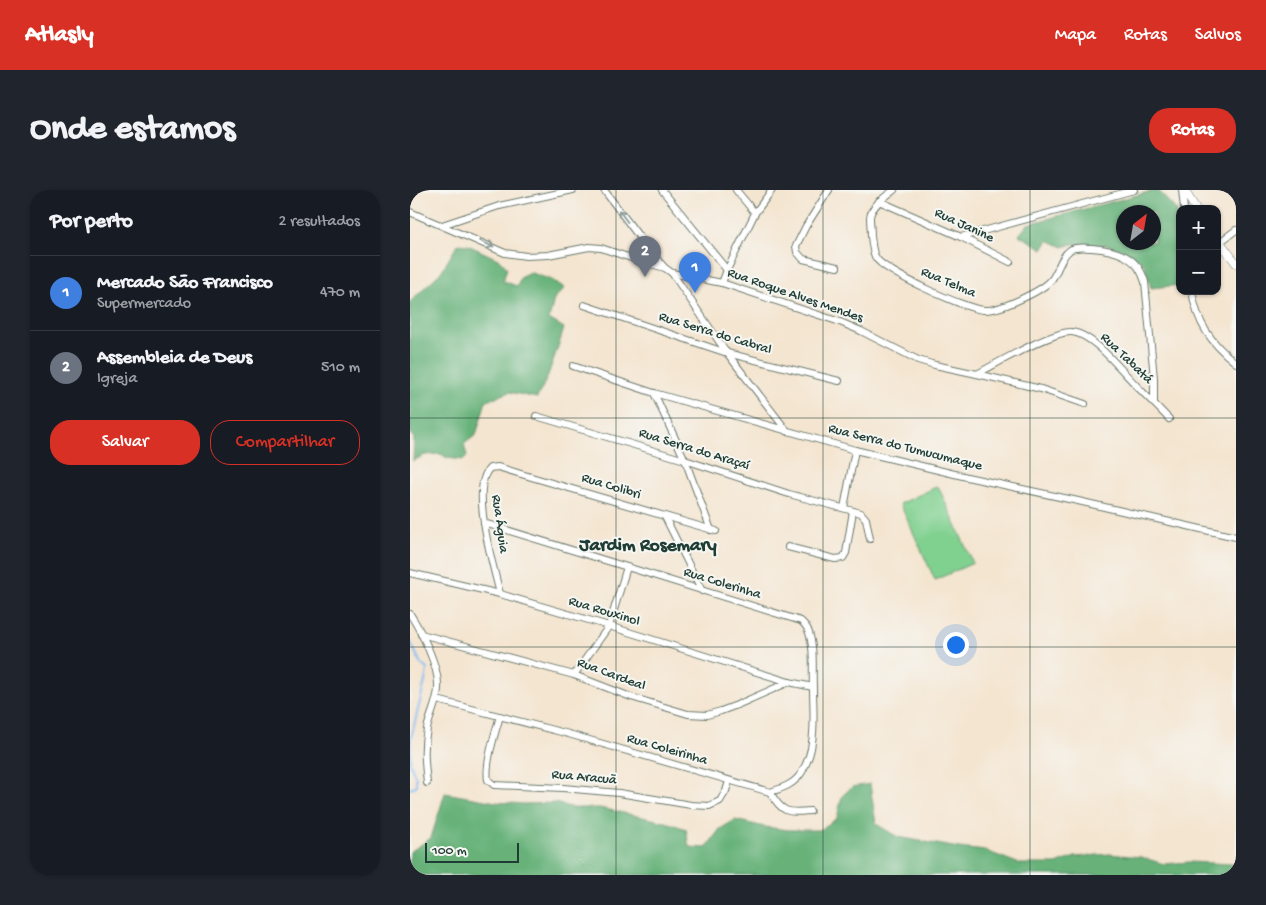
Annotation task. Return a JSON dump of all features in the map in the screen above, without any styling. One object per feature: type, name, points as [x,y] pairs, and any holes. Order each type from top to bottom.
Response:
[{"type":"street","points":[[442,225],[499,206],[573,190]]},
{"type":"street","points":[[604,190],[649,250],[672,274],[727,353],[787,431]]},
{"type":"street","points":[[662,190],[727,270]]},
{"type":"street","points":[[736,190],[755,213]]},
{"type":"street","points":[[722,283],[755,213],[772,190]]},
{"type":"street","points":[[829,190],[806,226],[796,246],[797,252],[803,259],[837,267]]},
{"type":"street","points":[[879,201],[894,190]]},
{"type":"street","points":[[961,237],[1134,190]]},
{"type":"street","points":[[1183,190],[1184,205]]},
{"type":"street","points":[[1183,190],[1193,205]]},
{"type":"street","name":"Rua Janine","points":[[879,201],[961,237],[1010,262]]},
{"type":"street","name":"Rua Telma","points":[[879,201],[870,215],[872,248],[876,259],[887,269],[971,308],[985,310],[997,308],[1041,289],[1052,279],[1064,256],[1074,248],[1112,251],[1126,257],[1142,273],[1145,282],[1154,378],[1154,403]]},
{"type":"street","points":[[410,212],[505,253],[514,255],[548,255],[594,247],[665,268]]},
{"type":"street","points":[[1221,239],[1236,230]]},
{"type":"street","points":[[1221,243],[1236,263]]},
{"type":"street","points":[[637,260],[643,257],[649,250]]},
{"type":"street","name":"Rua Roque Alves Mendes","points":[[672,274],[722,283],[840,322],[918,360],[1042,390],[1085,404]]},
{"type":"street","points":[[1193,295],[1201,325],[1206,333],[1219,349],[1236,363]]},
{"type":"street","name":"Rua Serra do Cabral","points":[[584,305],[727,353],[839,382]]},
{"type":"street","name":"Rua Tabatá","points":[[977,374],[1047,339],[1062,333],[1071,332],[1079,334],[1104,352],[1169,419]]},
{"type":"street","name":"Rua Serra do Tumucumaque","points":[[573,366],[654,393],[855,450],[1236,537]]},
{"type":"street","points":[[654,393],[685,460]]},
{"type":"street","name":"Rua Serra do Araçaí","points":[[536,416],[685,460],[789,494],[853,511]]},
{"type":"street","points":[[844,508],[855,450]]},
{"type":"street","name":"Rua Colibri","points":[[498,467],[714,531],[685,460]]},
{"type":"street","name":"Rua Águia","points":[[498,467],[488,469],[484,477],[482,508],[500,594]]},
{"type":"street","points":[[788,547],[835,559],[843,558],[846,553],[853,511],[865,516],[870,539]]},
{"type":"street","points":[[665,517],[702,591]]},
{"type":"street","name":"Rua Colerinha","points":[[484,523],[795,618],[805,625],[812,645],[813,688]]},
{"type":"street","points":[[574,675],[609,626],[627,566]]},
{"type":"street","name":"Rua Rouxinol","points":[[410,573],[500,594],[813,688]]},
{"type":"street","points":[[410,614],[421,634],[437,674],[437,700],[427,728],[425,741],[424,759],[427,783]]},
{"type":"street","name":"Rua Cardeal","points":[[421,634],[574,675],[640,700],[688,714],[707,715],[737,705],[789,682]]},
{"type":"street","points":[[810,811],[785,811],[770,792],[782,788],[797,779],[810,755],[813,688]]},
{"type":"street","name":"Rua Coleirinha","points":[[437,700],[565,733],[770,792]]},
{"type":"street","name":"Rua Aracuã","points":[[500,716],[488,772],[488,780],[494,785],[619,793],[709,806],[720,801],[729,781]]},
{"type":"green space","points":[[1158,190],[1176,210],[1176,285],[1151,288],[1144,264],[1128,252],[1122,250],[1161,250],[1161,205],[1116,205],[1116,248],[1107,245],[1073,244],[1063,247],[1048,240],[1043,249],[1019,235],[1028,224]]},
{"type":"green space","points":[[458,244],[468,245],[500,260],[507,268],[503,281],[517,286],[521,277],[529,272],[552,280],[565,288],[554,299],[549,319],[564,328],[547,378],[537,398],[509,392],[486,401],[476,435],[464,444],[467,456],[464,460],[447,458],[441,454],[425,455],[413,461],[414,438],[410,434],[410,302],[441,272]]},
{"type":"green space","points":[[938,486],[973,563],[935,580],[900,504]]},
{"type":"green space","points":[[870,784],[876,824],[898,837],[986,851],[1020,864],[1056,864],[1075,857],[1109,854],[1141,857],[1164,864],[1189,862],[1232,864],[1236,865],[1236,875],[410,875],[410,852],[431,838],[445,793],[496,802],[524,804],[555,803],[573,808],[600,808],[666,822],[686,829],[689,847],[706,848],[720,829],[735,820],[789,830],[820,830],[837,818],[842,796],[852,787]]},
{"type":"waterway","points":[[410,641],[421,664],[427,669],[411,738],[410,763],[416,778],[416,786],[410,789]]},
{"type":"place","name":"Assembleia de Deus","points":[[645,277]]},
{"type":"place","name":"Mercado São Francisco","points":[[695,293]]},
{"type":"district","name":"Jardim Rosemary","points":[[648,546]]}]
